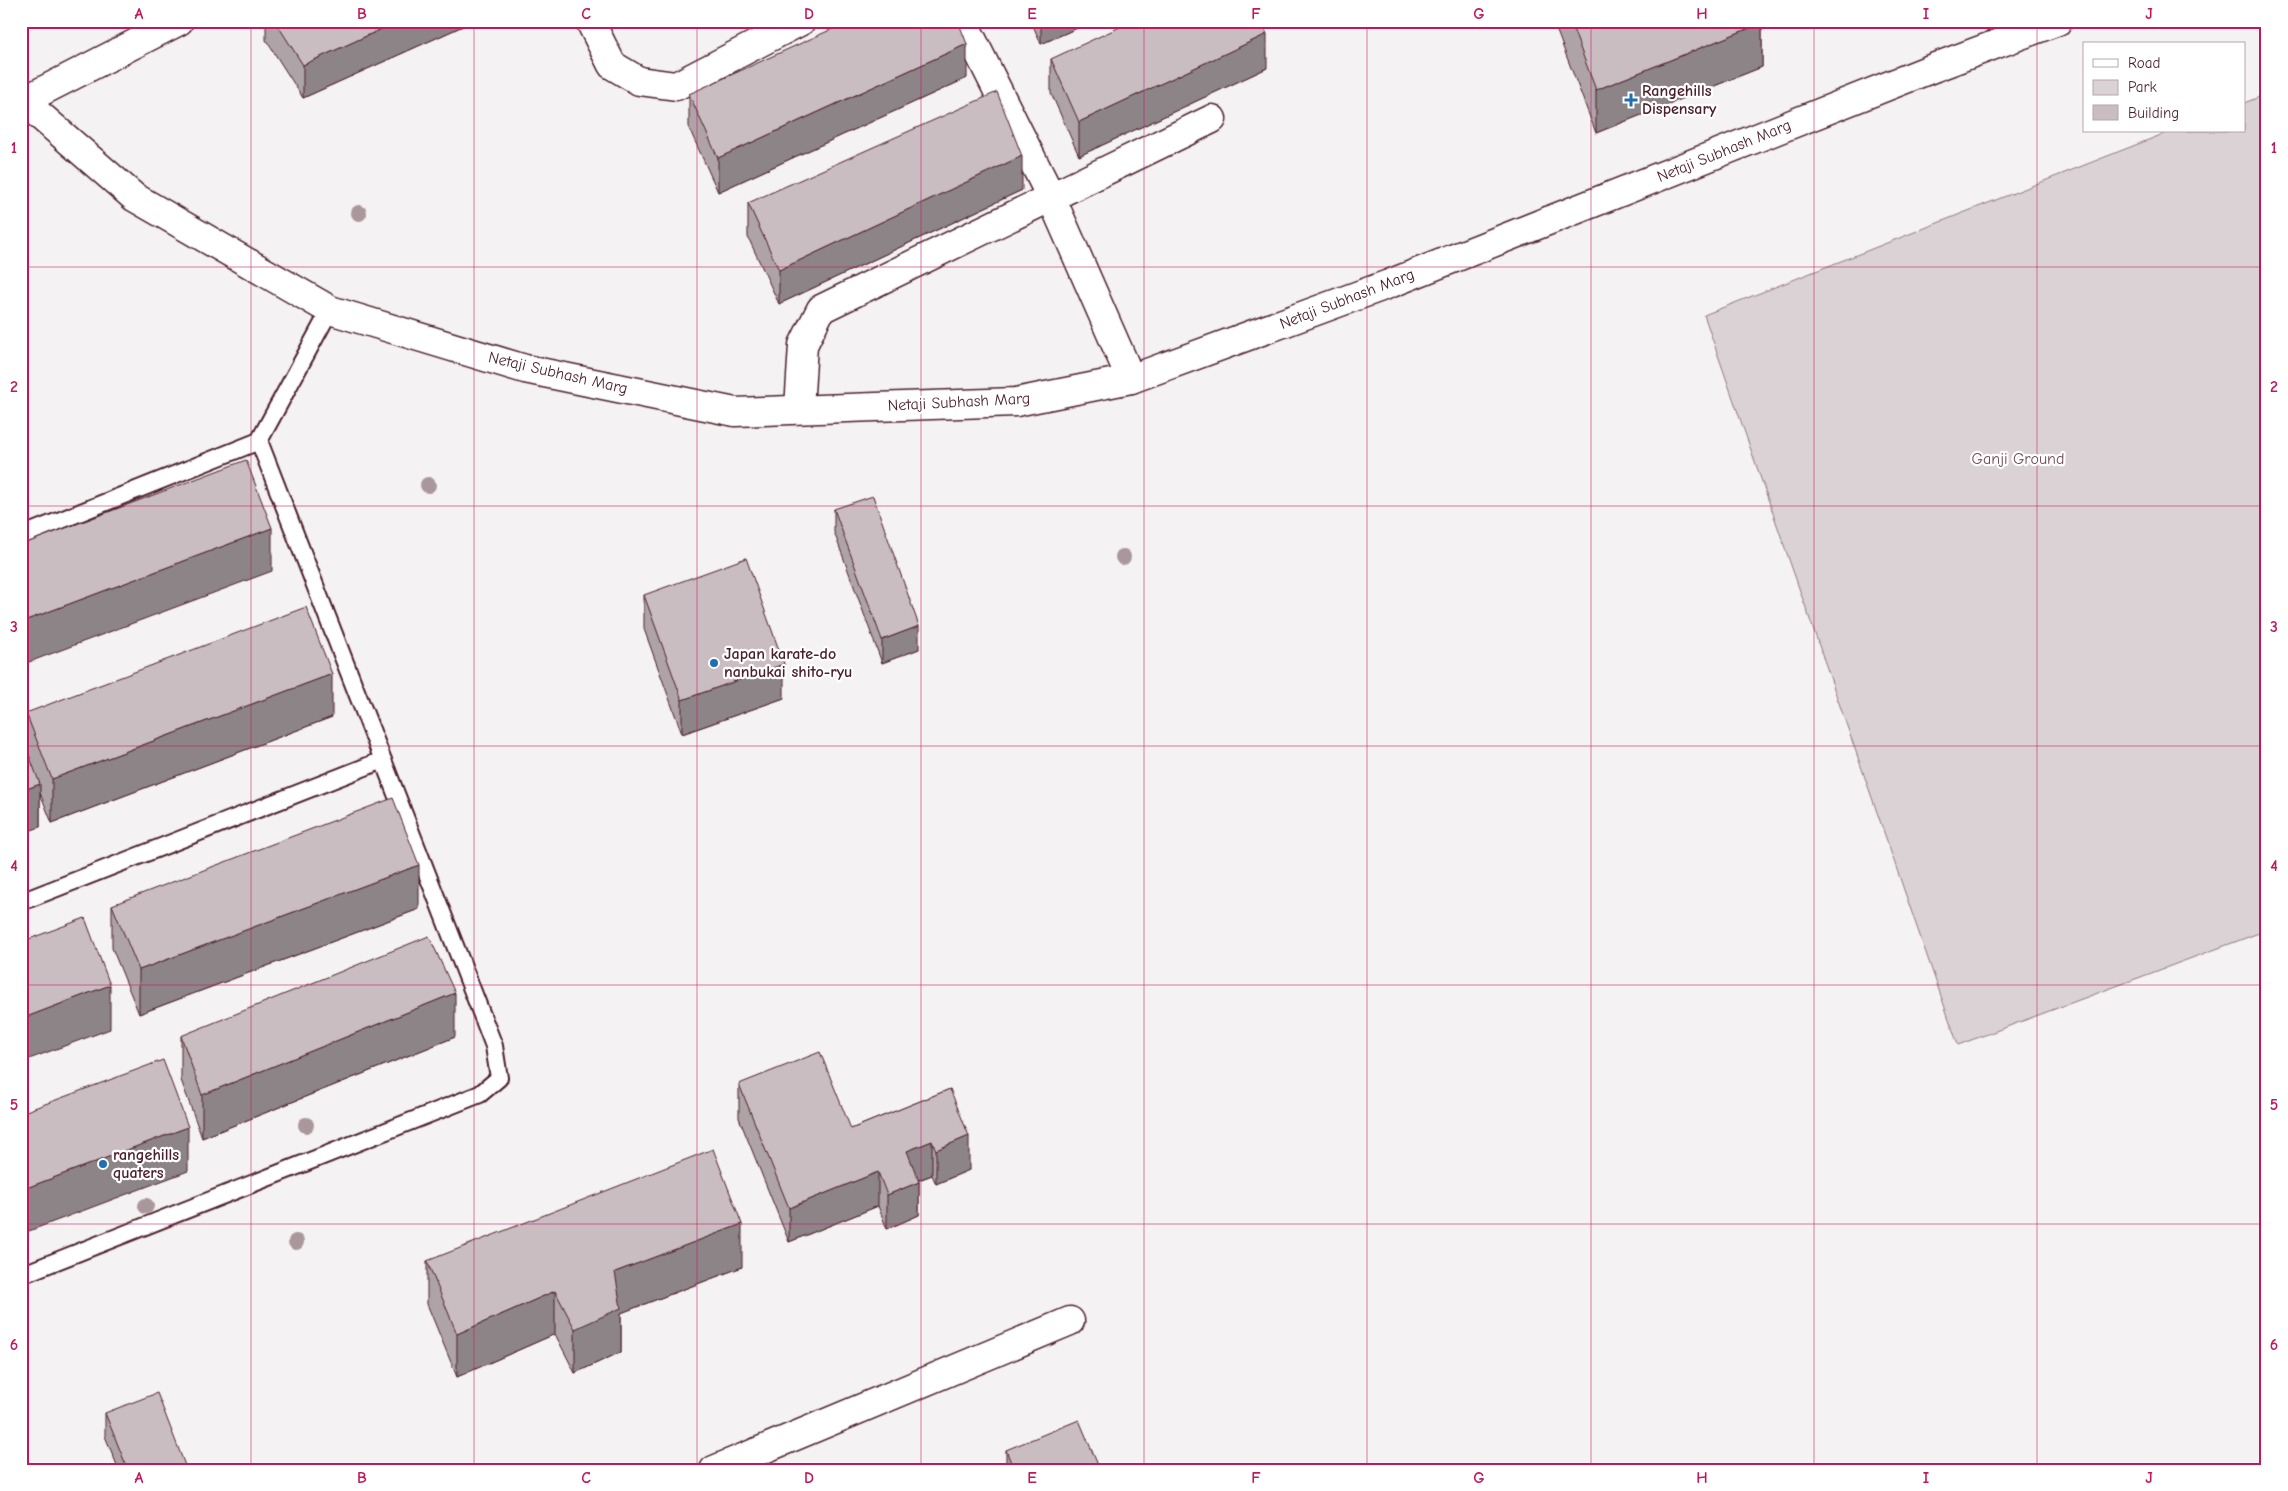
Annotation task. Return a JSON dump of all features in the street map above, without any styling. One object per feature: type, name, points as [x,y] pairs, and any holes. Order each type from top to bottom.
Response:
[{"type":"street","points":[[22,100],[179,21]]},
{"type":"street","points":[[590,21],[612,65],[638,82],[676,86],[801,21]]},
{"type":"street","points":[[963,21],[1050,197],[1131,379]]},
{"type":"street","name":"Netaji Subhash Marg","points":[[22,100],[134,198],[330,310],[525,369],[735,412],[1016,402],[1131,379],[1389,284],[1933,68],[2058,21]]},
{"type":"street","points":[[799,410],[803,345],[821,308],[1212,119]]},
{"type":"street","points":[[714,1470],[1070,1321]]},
{"type":"lane","points":[[21,536],[259,441],[330,310]]},
{"type":"lane","points":[[21,1276],[480,1094],[499,1078],[494,1046],[259,441]]},
{"type":"lane","points":[[21,902],[383,760]]},
{"type":"green space","name":"Ganji Ground","points":[[2267,94],[2267,930],[1958,1045],[1704,315],[2168,132],[2246,132],[2246,102]]},
{"type":"building","points":[[275,21],[399,21],[303,65]]},
{"type":"building","points":[[850,21],[958,21],[967,44],[718,158],[689,94]]},
{"type":"building","points":[[1133,21],[1261,21],[1267,34],[1079,122],[1051,59]]},
{"type":"building","points":[[1570,21],[1762,21],[1762,23],[1596,90]]},
{"type":"building","points":[[997,92],[1022,156],[779,270],[748,203]]},
{"type":"building","points":[[246,460],[272,528],[21,622],[21,545]]},
{"type":"building","points":[[873,496],[919,626],[882,640],[834,509]]},
{"type":"building","name":"Japan karate-do nanbukai shito-ryu","points":[[746,558],[784,664],[682,700],[644,595]]},
{"type":"building","points":[[306,607],[332,674],[52,779],[26,713]]},
{"type":"building","points":[[21,734],[40,784],[21,791]]},
{"type":"building","points":[[393,798],[419,865],[139,970],[112,905]]},
{"type":"building","points":[[85,918],[110,985],[21,1019],[21,942]]},
{"type":"building","points":[[429,936],[455,993],[202,1095],[181,1036]]},
{"type":"building","points":[[820,1052],[851,1129],[950,1089],[969,1136],[936,1150],[932,1141],[907,1151],[919,1182],[887,1195],[878,1172],[789,1208],[739,1084]]},
{"type":"building","points":[[163,1060],[188,1127],[21,1190],[21,1113]]},
{"type":"building","points":[[713,1149],[742,1224],[615,1272],[621,1308],[575,1329],[555,1291],[457,1334],[427,1261]]},
{"type":"building","points":[[157,1393],[186,1468],[183,1470],[128,1470],[105,1413]]},
{"type":"building","points":[[1079,1420],[1100,1470],[1014,1470],[1006,1450]]},
{"type":"place","name":"Rangehills Dispensary","points":[[1631,100]]},
{"type":"place","name":"Japan karate-do nanbukai shito-ryu","points":[[714,663]]},
{"type":"place","name":"rangehills quaters","points":[[103,1164]]}]
